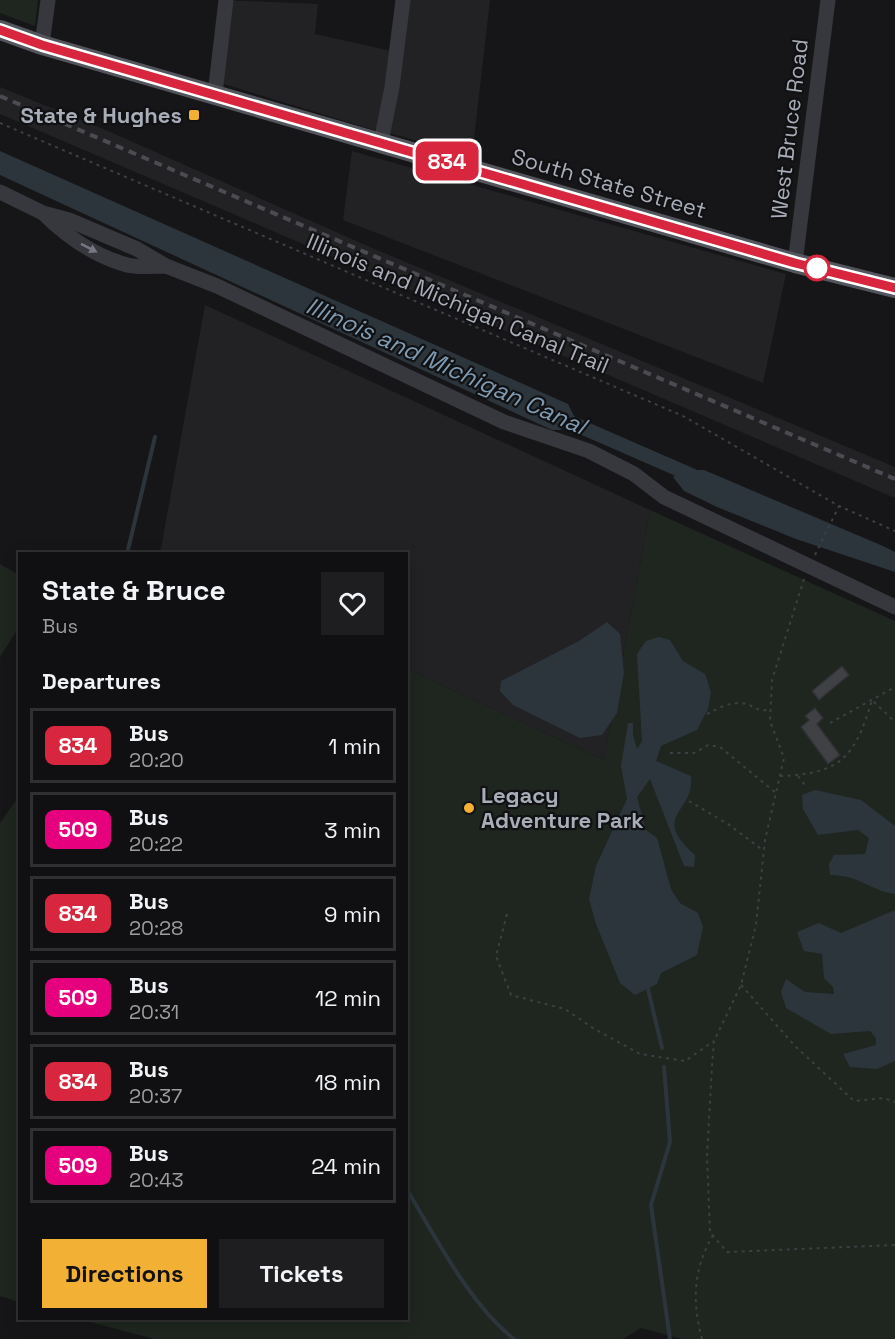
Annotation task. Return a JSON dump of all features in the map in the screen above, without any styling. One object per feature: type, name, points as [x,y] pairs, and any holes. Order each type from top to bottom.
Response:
[{"type":"main road","name":"South State Street","points":[[0,30],[42,45],[795,263],[895,288]]},
{"type":"street","points":[[42,45],[48,0]]},
{"type":"street","points":[[215,94],[226,0]]},
{"type":"street","points":[[381,142],[392,87],[403,0]]},
{"type":"street","name":"West Bruce Road","points":[[795,263],[828,0]]},
{"type":"street","points":[[0,192],[43,213],[62,232],[89,248],[128,266],[166,266],[217,286],[504,422],[589,451],[634,474],[664,497],[812,561],[895,607]]},
{"type":"path","name":"Illinois and Michigan Canal Trail","points":[[0,123],[683,416],[838,506],[895,531]]},
{"type":"path","points":[[838,506],[812,561],[772,680],[770,721],[784,759],[764,851],[756,925],[741,985],[714,1041],[707,1156],[710,1232],[727,1252],[895,1245]]},
{"type":"path","points":[[830,723],[895,687]]},
{"type":"path","points":[[780,776],[798,776],[825,770],[845,758],[857,744],[872,700]]},
{"type":"path","points":[[872,700],[895,722]]},
{"type":"path","points":[[707,714],[725,705],[742,703],[760,711],[770,710]]},
{"type":"path","points":[[670,753],[694,753],[708,745],[720,747],[776,793]]},
{"type":"path","points":[[798,776],[807,788]]},
{"type":"path","points":[[689,801],[728,824],[764,851]]},
{"type":"path","points":[[507,914],[496,956],[511,995],[565,1009],[592,1029],[640,1054],[685,1061],[714,1041]]},
{"type":"path","points":[[741,985],[795,1046],[854,1101],[884,1098],[895,1102]]},
{"type":"path","points":[[702,1339],[696,1318],[696,1284],[700,1256],[713,1235]]},
{"type":"shaded area","points":[[0,0],[38,0],[35,26],[0,13]]},
{"type":"shaded area","points":[[221,0],[318,4],[315,34],[391,51],[377,131],[211,80]]},
{"type":"shaded area","points":[[408,0],[490,0],[472,156],[389,133]]},
{"type":"shaded area","points":[[0,87],[108,131],[370,247],[895,467],[895,498],[0,114]]},
{"type":"shaded area","points":[[352,151],[786,274],[763,383],[343,220]]},
{"type":"shaded area","points":[[205,305],[650,510],[604,760],[408,669],[408,552],[160,552]]},
{"type":"shaded area","name":"Legacy Adventure Park","points":[[650,510],[895,621],[895,1339],[682,1339],[641,1328],[623,1339],[154,1339],[83,1320],[408,1320],[408,669],[604,760]]},
{"type":"shaded area","points":[[0,564],[18,574],[18,629],[0,657]]},
{"type":"shaded area","points":[[18,797],[18,1302],[0,1296],[0,823]]},
{"type":"water","name":"Illinois and Michigan Canal","points":[[0,151],[568,404],[576,420],[560,430],[552,430],[0,175]]},
{"type":"water","points":[[683,470],[704,470],[883,546],[895,552],[895,572],[796,539],[717,507],[684,491],[673,477]]},
{"type":"water","points":[[607,622],[620,634],[624,673],[617,713],[602,735],[580,738],[513,705],[500,691],[501,681],[579,641]]},
{"type":"water","points":[[659,637],[670,640],[683,661],[705,674],[711,692],[708,709],[697,730],[661,746],[656,761],[691,776],[687,799],[677,814],[675,822],[676,831],[682,841],[695,855],[694,867],[684,866],[650,779],[637,797],[646,830],[657,838],[671,889],[680,903],[698,913],[703,927],[697,955],[661,973],[657,984],[635,995],[620,983],[596,924],[589,899],[596,866],[627,799],[621,766],[628,723],[633,723],[633,735],[637,749],[642,741],[637,654],[646,641]]},
{"type":"water","points":[[815,790],[861,800],[895,826],[895,894],[857,880],[830,875],[829,864],[834,855],[865,854],[869,838],[858,830],[818,835],[803,809],[802,795]]},
{"type":"water","points":[[895,910],[895,1061],[877,1069],[850,1067],[843,1054],[876,1045],[876,1038],[870,1031],[831,1034],[786,1008],[781,992],[786,979],[805,992],[834,994],[833,987],[824,978],[822,954],[804,951],[797,932],[819,923],[841,933]]},
{"type":"building","points":[[842,666],[849,675],[819,700],[812,691]]},
{"type":"building","points":[[815,708],[823,718],[817,724],[840,755],[828,764],[801,727],[809,720],[805,716]]},
{"type":"waterway","name":"Illinois and Michigan Canal","points":[[556,416],[698,478]]},
{"type":"waterway","points":[[127,552],[155,437]]},
{"type":"waterway","points":[[648,989],[662,1048]]},
{"type":"waterway","points":[[664,1067],[670,1142],[651,1205],[670,1339]]},
{"type":"waterway","points":[[408,1191],[468,1289],[498,1325],[514,1339]]},
{"type":"railway","points":[[0,96],[895,479]]},
{"type":"bus line","name":"834","points":[[0,30],[42,45],[795,263],[895,288]]},
{"type":"place","name":"State & Hughes","points":[[194,115]]},
{"type":"place","name":"Legacy Adventure Park","points":[[469,808]]}]
